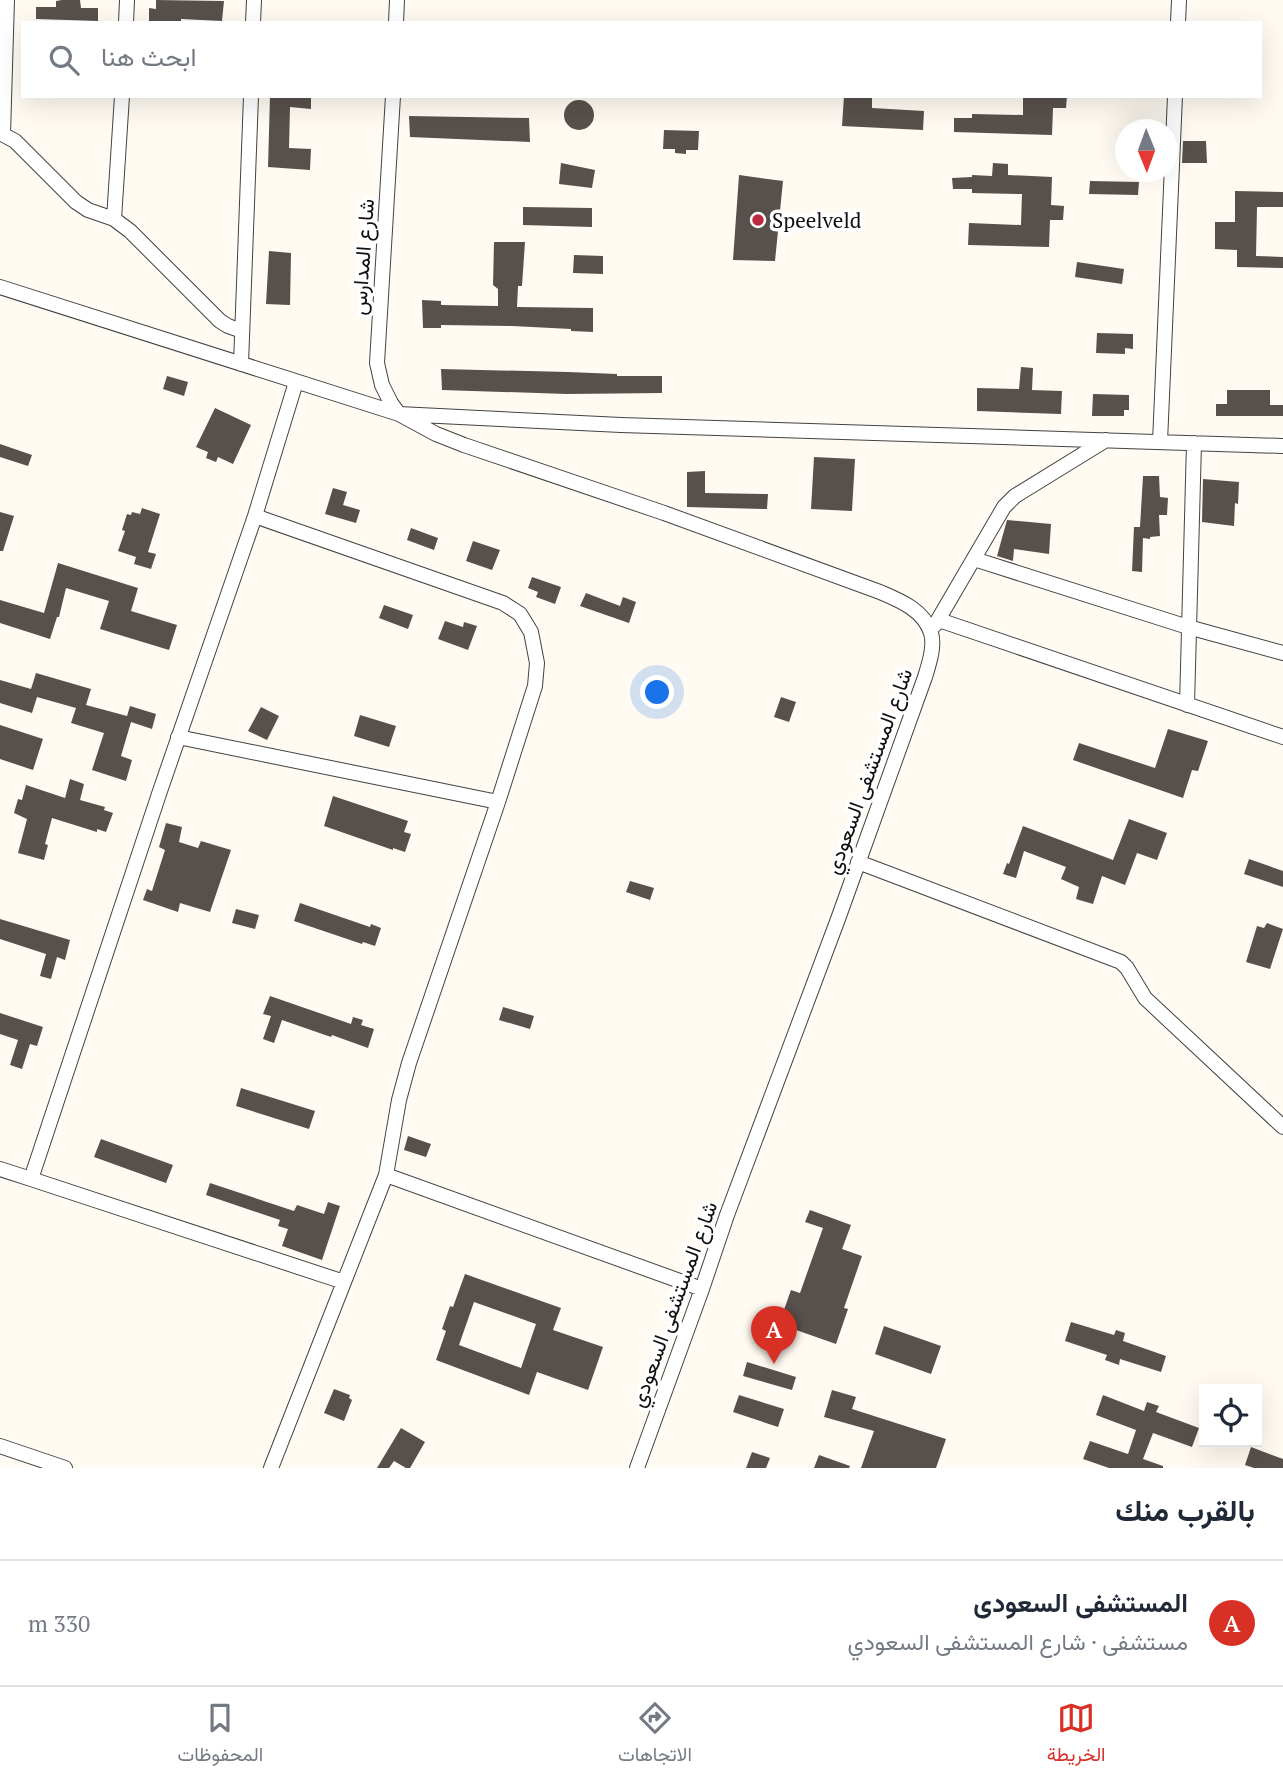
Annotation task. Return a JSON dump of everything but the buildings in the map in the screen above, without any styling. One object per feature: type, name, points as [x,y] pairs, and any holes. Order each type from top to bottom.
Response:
[{"type":"street","points":[[7,0],[3,37],[2,133],[15,141],[76,202],[88,210],[114,219],[143,243],[220,321],[228,327],[243,331]]},
{"type":"street","points":[[126,21],[127,0]]},
{"type":"street","points":[[253,21],[254,0]]},
{"type":"street","points":[[396,21],[397,0]]},
{"type":"street","points":[[1178,0],[1178,21]]},
{"type":"street","points":[[114,219],[122,98]]},
{"type":"street","points":[[241,364],[251,98]]},
{"type":"street","name":"شارع المدارس","points":[[393,98],[377,363],[382,385],[399,414]]},
{"type":"street","points":[[1160,442],[1174,98]]},
{"type":"street","points":[[0,288],[399,414],[417,425],[464,445],[664,513],[901,600],[935,626],[1283,737]]},
{"type":"street","points":[[31,1179],[178,737],[255,516],[296,382]]},
{"type":"street","points":[[399,414],[621,425],[1283,446]]},
{"type":"street","points":[[935,626],[1004,507],[1016,496],[1106,440]]},
{"type":"street","points":[[1187,705],[1194,443]]},
{"type":"street","points":[[255,516],[503,603],[520,614],[531,632],[537,663],[535,685],[498,802],[409,1063],[399,1100],[386,1175],[271,1468]]},
{"type":"street","points":[[974,559],[1188,627],[1283,653]]},
{"type":"street","name":"شارع المستشفى السعودي","points":[[637,1468],[925,677],[935,626]]},
{"type":"street","points":[[178,737],[498,802]]},
{"type":"street","points":[[858,862],[1121,962],[1144,998],[1283,1127]]},
{"type":"street","points":[[0,1169],[344,1282]]},
{"type":"street","points":[[386,1175],[702,1289]]},
{"type":"street","points":[[1,1448],[65,1468]]},
{"type":"place","name":"Speelveld","points":[[758,220]]},
{"type":"place","name":"المستشفى السعودى","points":[[774,1364]]}]
